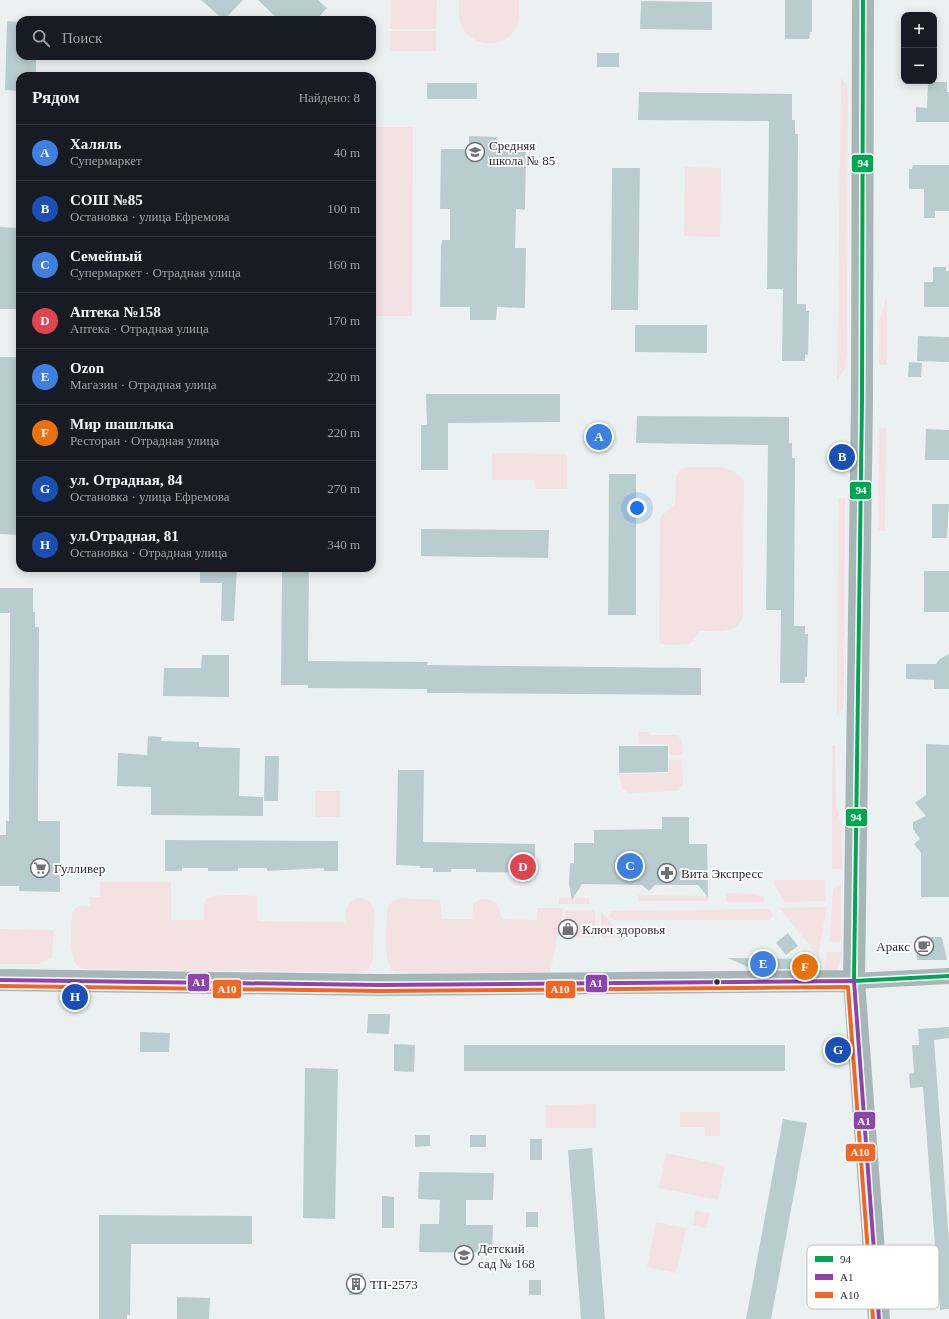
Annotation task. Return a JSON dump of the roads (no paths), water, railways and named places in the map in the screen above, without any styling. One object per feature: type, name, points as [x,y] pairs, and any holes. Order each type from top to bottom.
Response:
[{"type":"street","points":[[863,0],[862,400],[854,981],[874,1245]]},
{"type":"street","points":[[0,980],[372,985],[854,981],[949,976]]},
{"type":"street","points":[[878,1309],[879,1319]]},
{"type":"place","name":"Средняя школа № 85","points":[[475,152]]},
{"type":"place","name":"Халяль","points":[[599,437]]},
{"type":"place","name":"СОШ №85","points":[[842,457]]},
{"type":"place","name":"Семейный","points":[[630,866]]},
{"type":"place","name":"Аптека №158","points":[[523,867]]},
{"type":"place","name":"Гулливер","points":[[40,868]]},
{"type":"place","name":"Вита Экспресс","points":[[667,873]]},
{"type":"place","name":"Ключ здоровья","points":[[568,929]]},
{"type":"place","name":"Аракc","points":[[924,946]]},
{"type":"place","name":"Ozon","points":[[763,964]]},
{"type":"place","name":"Мир шашлыка","points":[[805,967]]},
{"type":"place","name":"ул.Отрадная, 81","points":[[75,997]]},
{"type":"place","name":"ул. Отрадная, 84","points":[[838,1050]]},
{"type":"place","name":"Детский сад № 168","points":[[464,1255]]},
{"type":"place","name":"ТП-2573","points":[[356,1284]]}]
